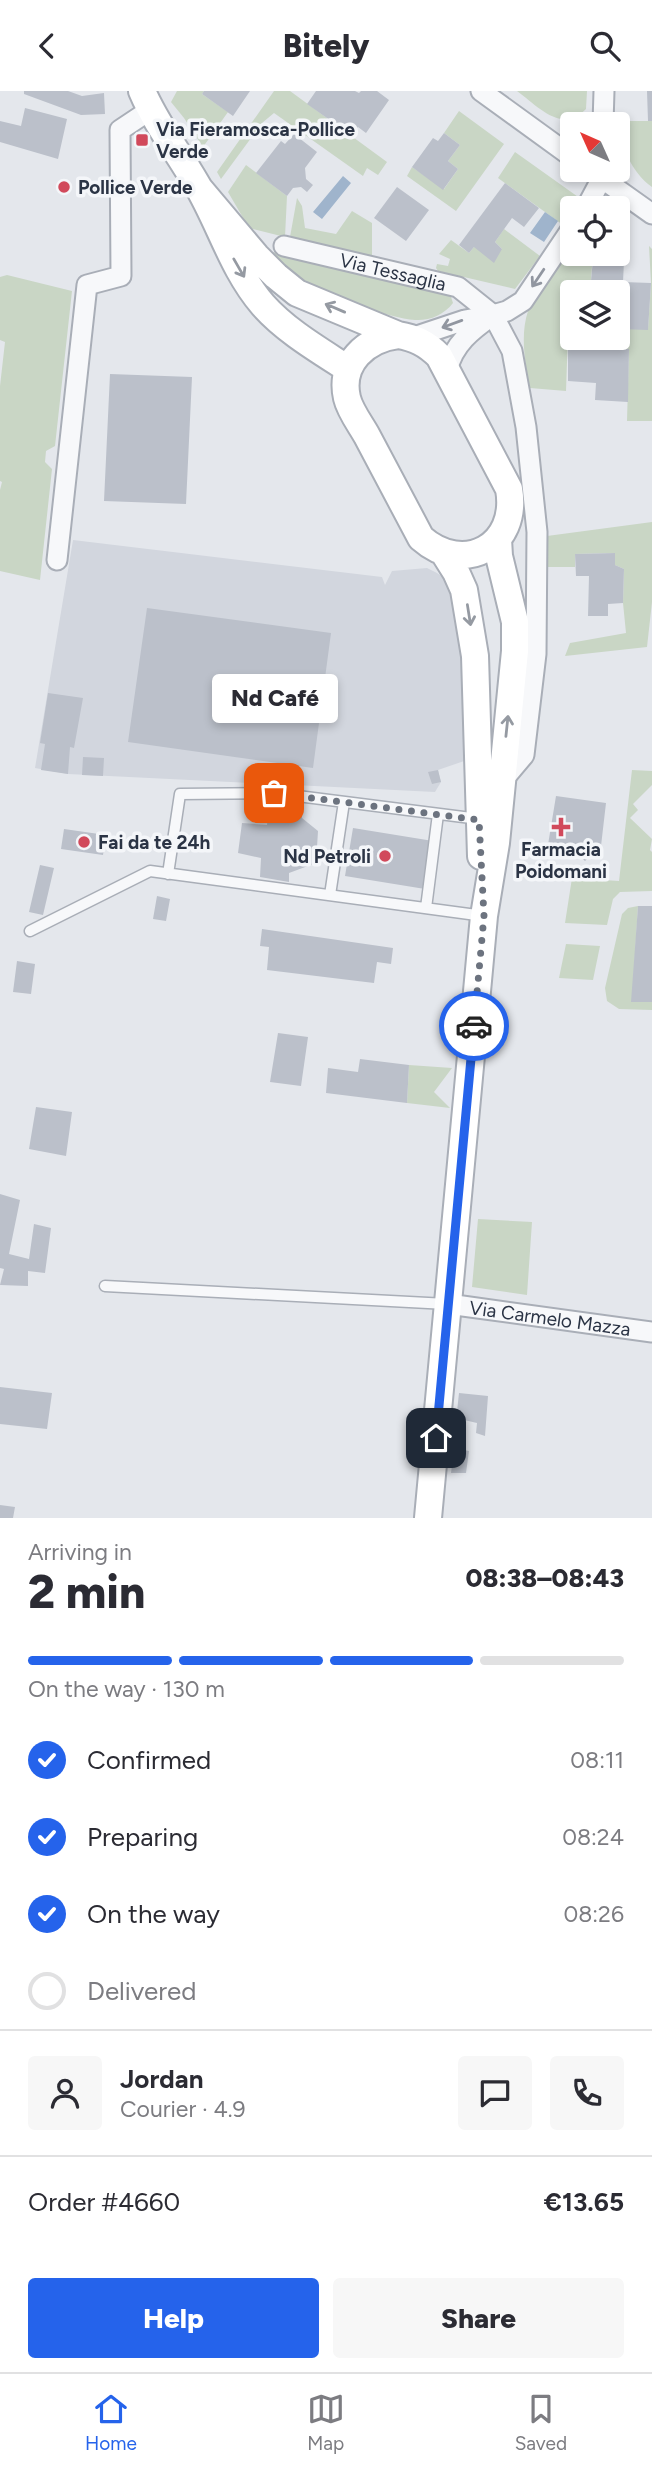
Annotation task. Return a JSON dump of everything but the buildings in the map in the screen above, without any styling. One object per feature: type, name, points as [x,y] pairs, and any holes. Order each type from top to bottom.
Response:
[{"type":"main road","points":[[146,100],[197,185],[239,269],[262,304],[283,324],[348,369]]},
{"type":"main road","points":[[197,185],[256,256],[297,293],[427,344],[439,356],[509,489],[512,503],[510,516],[498,539],[485,549],[471,554],[457,556],[444,553],[421,538],[347,399],[348,369],[356,355],[368,344],[382,337],[406,336]]},
{"type":"main road","points":[[428,1518],[484,916],[495,843],[515,651],[515,622],[499,556],[498,539]]},
{"type":"main road","points":[[444,553],[464,590],[475,656],[484,916]]},
{"type":"street","points":[[481,91],[560,148]]},
{"type":"street","points":[[603,112],[604,91]]},
{"type":"street","points":[[57,560],[88,285],[121,276],[120,130],[146,100]]},
{"type":"street","points":[[611,182],[647,206]]},
{"type":"street","name":"Via Tessaglia","points":[[284,246],[458,287],[493,314]]},
{"type":"street","points":[[406,336],[507,311],[523,301],[560,246]]},
{"type":"street","points":[[447,371],[457,345],[493,314]]},
{"type":"street","points":[[493,314],[512,351],[526,428],[537,532],[536,654],[527,743],[524,755],[502,781]]},
{"type":"street","name":"Via Carmelo Mazza","points":[[448,1304],[652,1332]]},
{"type":"lane","points":[[168,873],[180,794],[274,793],[479,820]]},
{"type":"lane","points":[[330,895],[344,802]]},
{"type":"lane","points":[[426,908],[438,814]]},
{"type":"lane","points":[[30,931],[150,871],[484,916]]},
{"type":"lane","points":[[105,1286],[448,1304]]},
{"type":"shaded area","points":[[73,540],[382,577],[385,585],[392,571],[427,568],[437,573],[447,580],[453,594],[467,760],[438,770],[441,782],[435,792],[68,774],[35,768]]},
{"type":"green space","points":[[177,91],[204,91],[202,94],[228,112],[203,147],[171,102]]},
{"type":"green space","points":[[274,91],[290,91],[387,162],[378,175],[367,168],[363,176],[274,113],[262,123],[221,179],[217,172]]},
{"type":"green space","points":[[517,91],[587,91],[586,109],[582,112],[560,112],[559,119]]},
{"type":"green space","points":[[459,111],[504,144],[456,211],[407,176],[412,167],[444,189],[458,169],[448,161],[460,145],[444,133]]},
{"type":"green space","points":[[630,121],[652,121],[652,187],[630,161]]},
{"type":"green space","points":[[515,152],[577,196],[560,196],[560,223],[498,178]]},
{"type":"green space","points":[[246,165],[287,196],[285,237],[249,228],[228,192]]},
{"type":"green space","points":[[297,198],[302,206],[305,228],[336,234],[352,211],[372,223],[372,256],[290,237]]},
{"type":"green space","points":[[504,229],[540,256],[515,289],[438,271],[436,268],[437,264],[448,266],[450,259],[439,254],[451,240],[469,253],[474,247],[502,249],[495,242]]},
{"type":"green space","points":[[649,246],[652,249],[652,421],[627,421],[630,329],[648,329],[651,283]]},
{"type":"green space","points":[[264,250],[447,294],[453,303],[441,314],[426,319],[415,320],[375,311],[317,289],[279,264]]},
{"type":"green space","points":[[560,261],[560,266],[592,266],[591,280],[560,280],[560,350],[567,350],[566,391],[530,388],[525,359],[526,320],[542,285]]},
{"type":"green space","points":[[7,275],[72,291],[55,446],[46,451],[45,462],[52,469],[40,580],[0,571],[0,386],[5,342],[0,340],[0,277]]},
{"type":"green space","points":[[652,522],[652,602],[647,647],[565,656],[570,643],[626,633],[624,569],[615,565],[614,553],[575,554],[575,567],[548,567],[547,536]]},
{"type":"green space","points":[[632,770],[652,771],[652,785],[633,804],[638,810],[630,818],[652,839],[652,891],[620,892],[613,899],[607,925],[565,923],[572,878],[619,881]]},
{"type":"green space","points":[[638,906],[632,1002],[652,1002],[652,1010],[619,1009],[607,1001],[605,988],[622,914],[628,908]]},
{"type":"green space","points":[[566,944],[600,946],[593,980],[559,978]]},
{"type":"green space","points":[[409,1065],[452,1068],[434,1092],[450,1108],[407,1103]]},
{"type":"green space","points":[[478,1219],[532,1222],[527,1295],[472,1287]]},
{"type":"water","points":[[343,176],[351,183],[322,219],[313,212]]},
{"type":"water","points":[[545,212],[558,221],[544,242],[530,233]]},
{"type":"way so far","points":[[274,793],[479,820],[484,916],[474,1026]]},
{"type":"place","name":"Via Fieramosca-Pollice Verde","points":[[142,140]]},
{"type":"place","name":"Pollice Verde","points":[[64,187]]},
{"type":"place","name":"Nd Café","points":[[274,793]]},
{"type":"place","name":"Farmacia Poidomani","points":[[561,827]]},
{"type":"place","name":"Fai da te 24h","points":[[84,842]]},
{"type":"place","name":"Nd Petroli","points":[[385,856]]},
{"type":"route","points":[[436,1438],[474,1026]]}]
